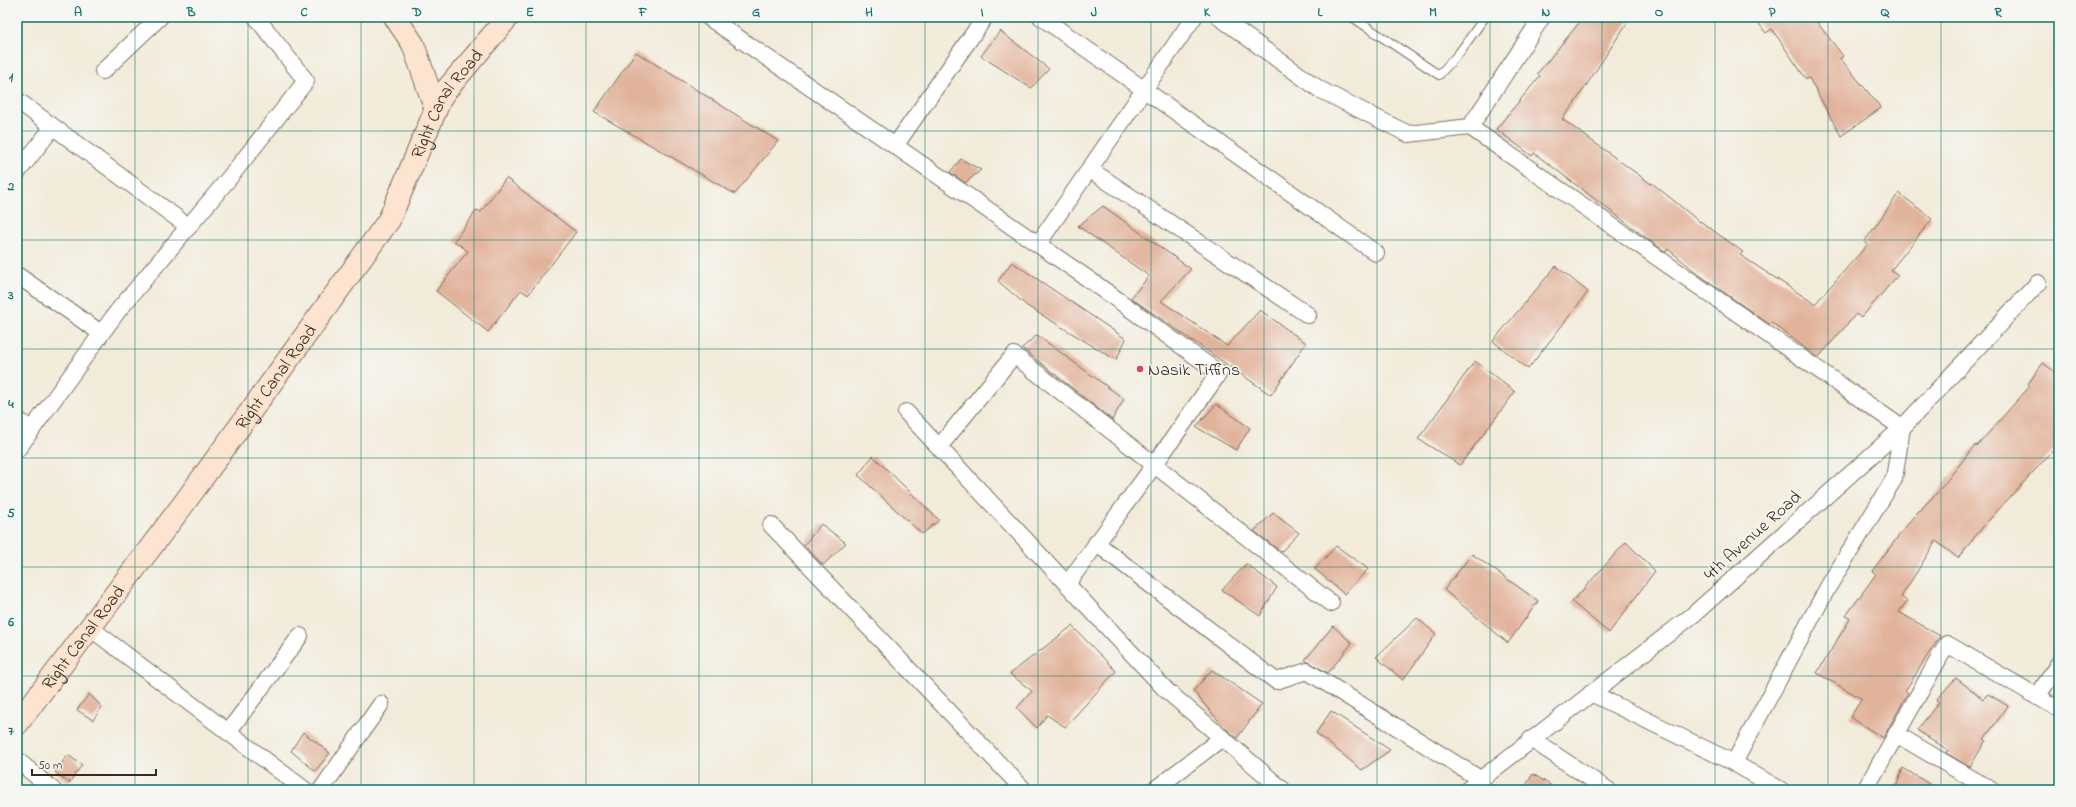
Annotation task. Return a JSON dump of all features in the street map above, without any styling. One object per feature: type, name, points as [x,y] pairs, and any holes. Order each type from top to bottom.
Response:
[{"type":"street","points":[[103,71],[160,17]]},
{"type":"street","points":[[395,17],[413,44],[435,107]]},
{"type":"street","name":"Right Canal Road","points":[[17,724],[184,502],[389,220],[435,107],[442,95],[508,17]]},
{"type":"street","points":[[708,17],[1038,244],[1219,373],[1155,464],[1067,584]]},
{"type":"street","points":[[895,146],[984,17]]},
{"type":"street","points":[[1041,17],[1376,253]]},
{"type":"street","points":[[1038,244],[1194,17]]},
{"type":"street","points":[[1219,17],[1319,89],[1408,134],[1470,128],[1902,428],[1894,479],[1828,587],[1734,763]]},
{"type":"street","points":[[1470,128],[1542,17]]},
{"type":"street","points":[[17,450],[117,312],[189,227],[306,81],[258,18]]},
{"type":"street","points":[[17,100],[189,227]]},
{"type":"street","points":[[17,173],[53,127]]},
{"type":"street","points":[[1089,169],[1308,315]]},
{"type":"street","points":[[17,275],[101,333]]},
{"type":"street","name":"4th Avenue Road","points":[[1467,790],[1694,614],[1902,428],[2038,283]]},
{"type":"street","points":[[939,447],[1014,355],[1331,603]]},
{"type":"street","points":[[906,412],[1166,690],[1283,790]]},
{"type":"street","points":[[17,419],[32,430]]},
{"type":"street","points":[[771,525],[1024,790]]},
{"type":"street","points":[[1096,543],[1276,681],[1307,671],[1480,779]]},
{"type":"street","points":[[90,628],[305,790]]},
{"type":"street","points":[[228,732],[300,636]]},
{"type":"street","points":[[1865,790],[1947,644],[2059,709]]},
{"type":"street","points":[[2037,696],[2059,663]]},
{"type":"street","points":[[1591,693],[1734,763],[1781,790]]},
{"type":"street","points":[[321,790],[381,704]]},
{"type":"street","points":[[1896,734],[1991,790]]},
{"type":"street","points":[[1154,790],[1222,738]]},
{"type":"street","points":[[1531,739],[1608,790]]},
{"type":"street","points":[[17,760],[53,790]]},
{"type":"lane","points":[[1352,17],[1439,75],[1459,53],[1485,17]]},
{"type":"building","points":[[1584,17],[1631,17],[1574,104],[1562,119],[1651,184],[1652,183],[1700,222],[1743,252],[1740,255],[1815,304],[1868,244],[1864,242],[1899,193],[1932,219],[1891,270],[1898,275],[1861,318],[1856,314],[1818,358],[1771,322],[1769,324],[1698,274],[1668,249],[1666,252],[1645,237],[1534,153],[1532,156],[1496,129],[1540,76],[1537,74]]},
{"type":"building","points":[[1754,17],[1813,17],[1843,56],[1840,58],[1881,108],[1841,136],[1809,78],[1806,79],[1772,29],[1766,33]]},
{"type":"building","points":[[1000,31],[1049,69],[1031,88],[981,56]]},
{"type":"building","points":[[636,52],[778,141],[735,194],[594,112]]},
{"type":"building","points":[[961,159],[981,170],[965,183],[950,172]]},
{"type":"building","points":[[506,178],[576,232],[528,295],[521,290],[488,332],[436,291],[468,251],[454,241],[477,210],[481,212]]},
{"type":"building","points":[[1103,206],[1191,269],[1161,301],[1227,346],[1260,310],[1306,343],[1271,395],[1131,298],[1149,276],[1078,226]]},
{"type":"building","points":[[1012,262],[1126,339],[1116,360],[1027,306],[998,281]]},
{"type":"building","points":[[1556,266],[1588,292],[1528,369],[1493,341]]},
{"type":"building","points":[[1037,335],[1124,399],[1112,420],[1022,348]]},
{"type":"building","points":[[1475,361],[1515,392],[1460,465],[1418,439]]},
{"type":"building","points":[[2043,363],[2059,375],[2059,444],[1986,523],[1958,558],[1936,541],[1901,597],[1907,601],[1899,612],[1940,636],[1905,691],[1908,693],[1883,738],[1850,717],[1862,699],[1817,673],[1850,619],[1846,616],[1876,574],[1872,571],[1913,517],[1938,492],[1975,445],[1977,446],[2030,386],[2028,384]]},
{"type":"building","points":[[1216,404],[1250,428],[1236,450],[1196,427]]},
{"type":"building","points":[[873,456],[939,520],[922,534],[858,475]]},
{"type":"building","points":[[1273,513],[1299,533],[1281,552],[1254,531]]},
{"type":"building","points":[[821,524],[846,543],[823,565],[804,545]]},
{"type":"building","points":[[1626,542],[1655,571],[1609,633],[1572,602]]},
{"type":"building","points":[[1336,546],[1368,569],[1344,594],[1315,569]]},
{"type":"building","points":[[1472,554],[1538,601],[1508,643],[1444,590]]},
{"type":"building","points":[[1246,564],[1277,587],[1260,616],[1222,590]]},
{"type":"building","points":[[1417,618],[1436,634],[1403,680],[1376,657]]},
{"type":"building","points":[[1072,626],[1116,671],[1065,727],[1047,715],[1037,728],[1017,708],[1032,691],[1010,674]]},
{"type":"building","points":[[1333,626],[1352,643],[1328,673],[1305,660]]},
{"type":"building","points":[[1212,670],[1262,704],[1237,738],[1224,727],[1193,691]]},
{"type":"building","points":[[1956,678],[1983,699],[1988,694],[2008,706],[1984,739],[1986,740],[1970,767],[1946,753],[1948,750],[1917,730],[1939,702],[1936,700]]},
{"type":"building","points":[[89,694],[102,707],[93,720],[77,710]]},
{"type":"building","points":[[1331,711],[1390,750],[1362,770],[1316,733]]},
{"type":"building","points":[[303,732],[330,753],[315,771],[291,751]]},
{"type":"building","points":[[68,755],[82,765],[69,783],[55,772]]},
{"type":"building","points":[[1903,768],[1939,790],[1895,790]]},
{"type":"building","points":[[1533,774],[1558,790],[1523,790]]},
{"type":"place","name":"Nasik Tiffins","points":[[1140,369]]}]
